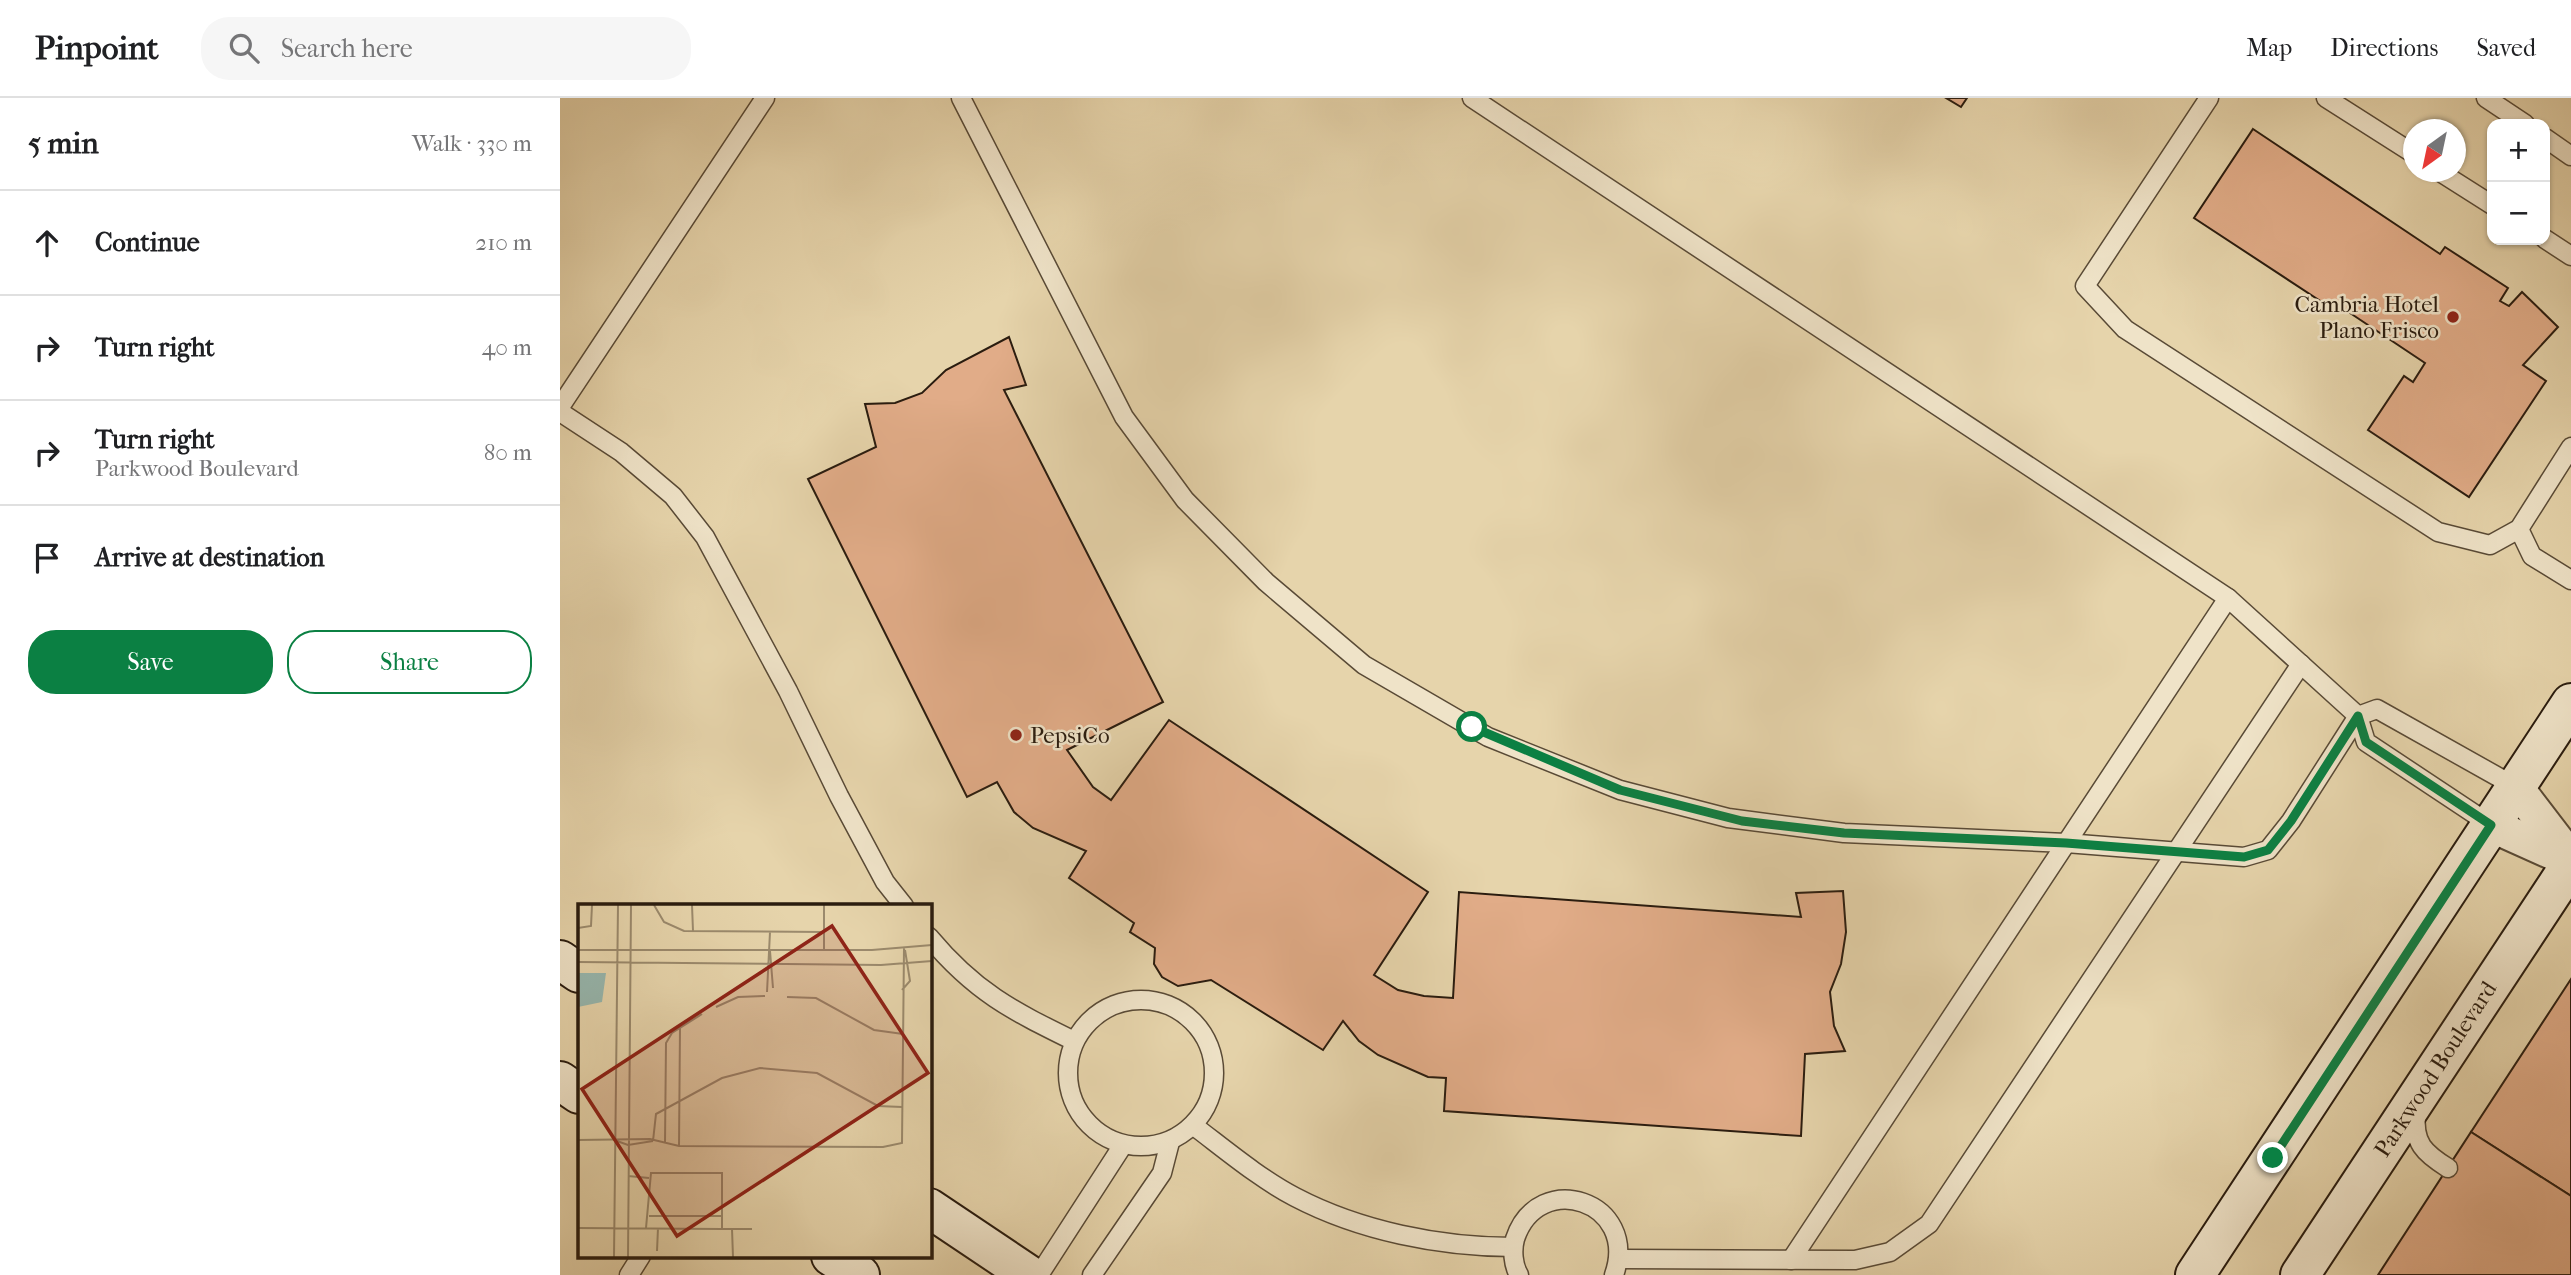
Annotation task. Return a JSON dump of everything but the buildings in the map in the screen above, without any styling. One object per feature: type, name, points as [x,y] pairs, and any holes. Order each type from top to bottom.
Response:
[{"type":"main road","points":[[2211,1269],[2571,703]]},
{"type":"main road","name":"Parkwood Boulevard","points":[[2300,1275],[2571,861]]},
{"type":"main road","points":[[560,960],[578,972]]},
{"type":"main road","points":[[560,1081],[578,1093]]},
{"type":"main road","points":[[931,1209],[1029,1275]]},
{"type":"main road","points":[[834,1258],[860,1275]]},
{"type":"street","points":[[2516,787],[2571,861]]},
{"type":"street","points":[[2491,825],[2571,861]]},
{"type":"lane","points":[[765,98],[560,410],[621,452],[673,496],[705,537],[788,691],[885,882],[902,904]]},
{"type":"lane","points":[[961,98],[1124,417],[1194,509],[1266,582],[1364,665],[1488,737],[1620,790],[1742,821],[1844,833],[2066,843],[2244,857],[2268,850],[2291,821],[2358,716],[2377,709],[2516,787]]},
{"type":"lane","points":[[1472,98],[2228,598],[2358,716],[2366,742],[2491,825]]},
{"type":"lane","points":[[2208,98],[2085,286],[2125,329],[2438,532],[2490,545],[2519,529],[2571,447]]},
{"type":"lane","points":[[2326,98],[2403,148]]},
{"type":"lane","points":[[2486,98],[2518,119]]},
{"type":"lane","points":[[2550,141],[2571,156]]},
{"type":"lane","points":[[2456,182],[2487,202]]},
{"type":"lane","points":[[2550,242],[2571,256]]},
{"type":"lane","points":[[2519,529],[2532,556],[2571,580]]},
{"type":"lane","points":[[1791,1260],[2228,598]]},
{"type":"lane","points":[[1519,1275],[1513,1247],[1519,1226],[1532,1210],[1551,1201],[1572,1199],[1592,1205],[1608,1219],[1618,1238],[1617,1267],[1856,1260],[1890,1252],[1929,1224],[2301,664]]},
{"type":"lane","points":[[931,939],[958,971],[1008,1009],[1074,1041]]},
{"type":"lane","points":[[1131,999],[1168,1004],[1198,1024],[1214,1058],[1213,1094],[1194,1126],[1170,1142],[1147,1147],[1123,1145],[1094,1131],[1074,1105],[1067,1073],[1074,1041],[1097,1013],[1131,999]]},
{"type":"lane","points":[[2417,1097],[2417,1142],[2425,1153],[2448,1168]]},
{"type":"lane","points":[[1194,1126],[1294,1197],[1350,1221],[1455,1245],[1513,1247]]},
{"type":"lane","points":[[1092,1275],[1162,1173],[1170,1142]]},
{"type":"lane","points":[[1039,1275],[1123,1145]]},
{"type":"lane","points":[[629,1275],[640,1258]]},
{"type":"place","name":"Cambria Hotel Plano Frisco","points":[[2453,317]]},
{"type":"place","name":"PepsiCo","points":[[1016,735]]},
{"type":"route","points":[[1472,727],[1488,737],[1620,790],[1742,821],[1844,833],[2066,843],[2244,857],[2268,850],[2291,821],[2358,716],[2366,742],[2491,825],[2273,1158]]}]
